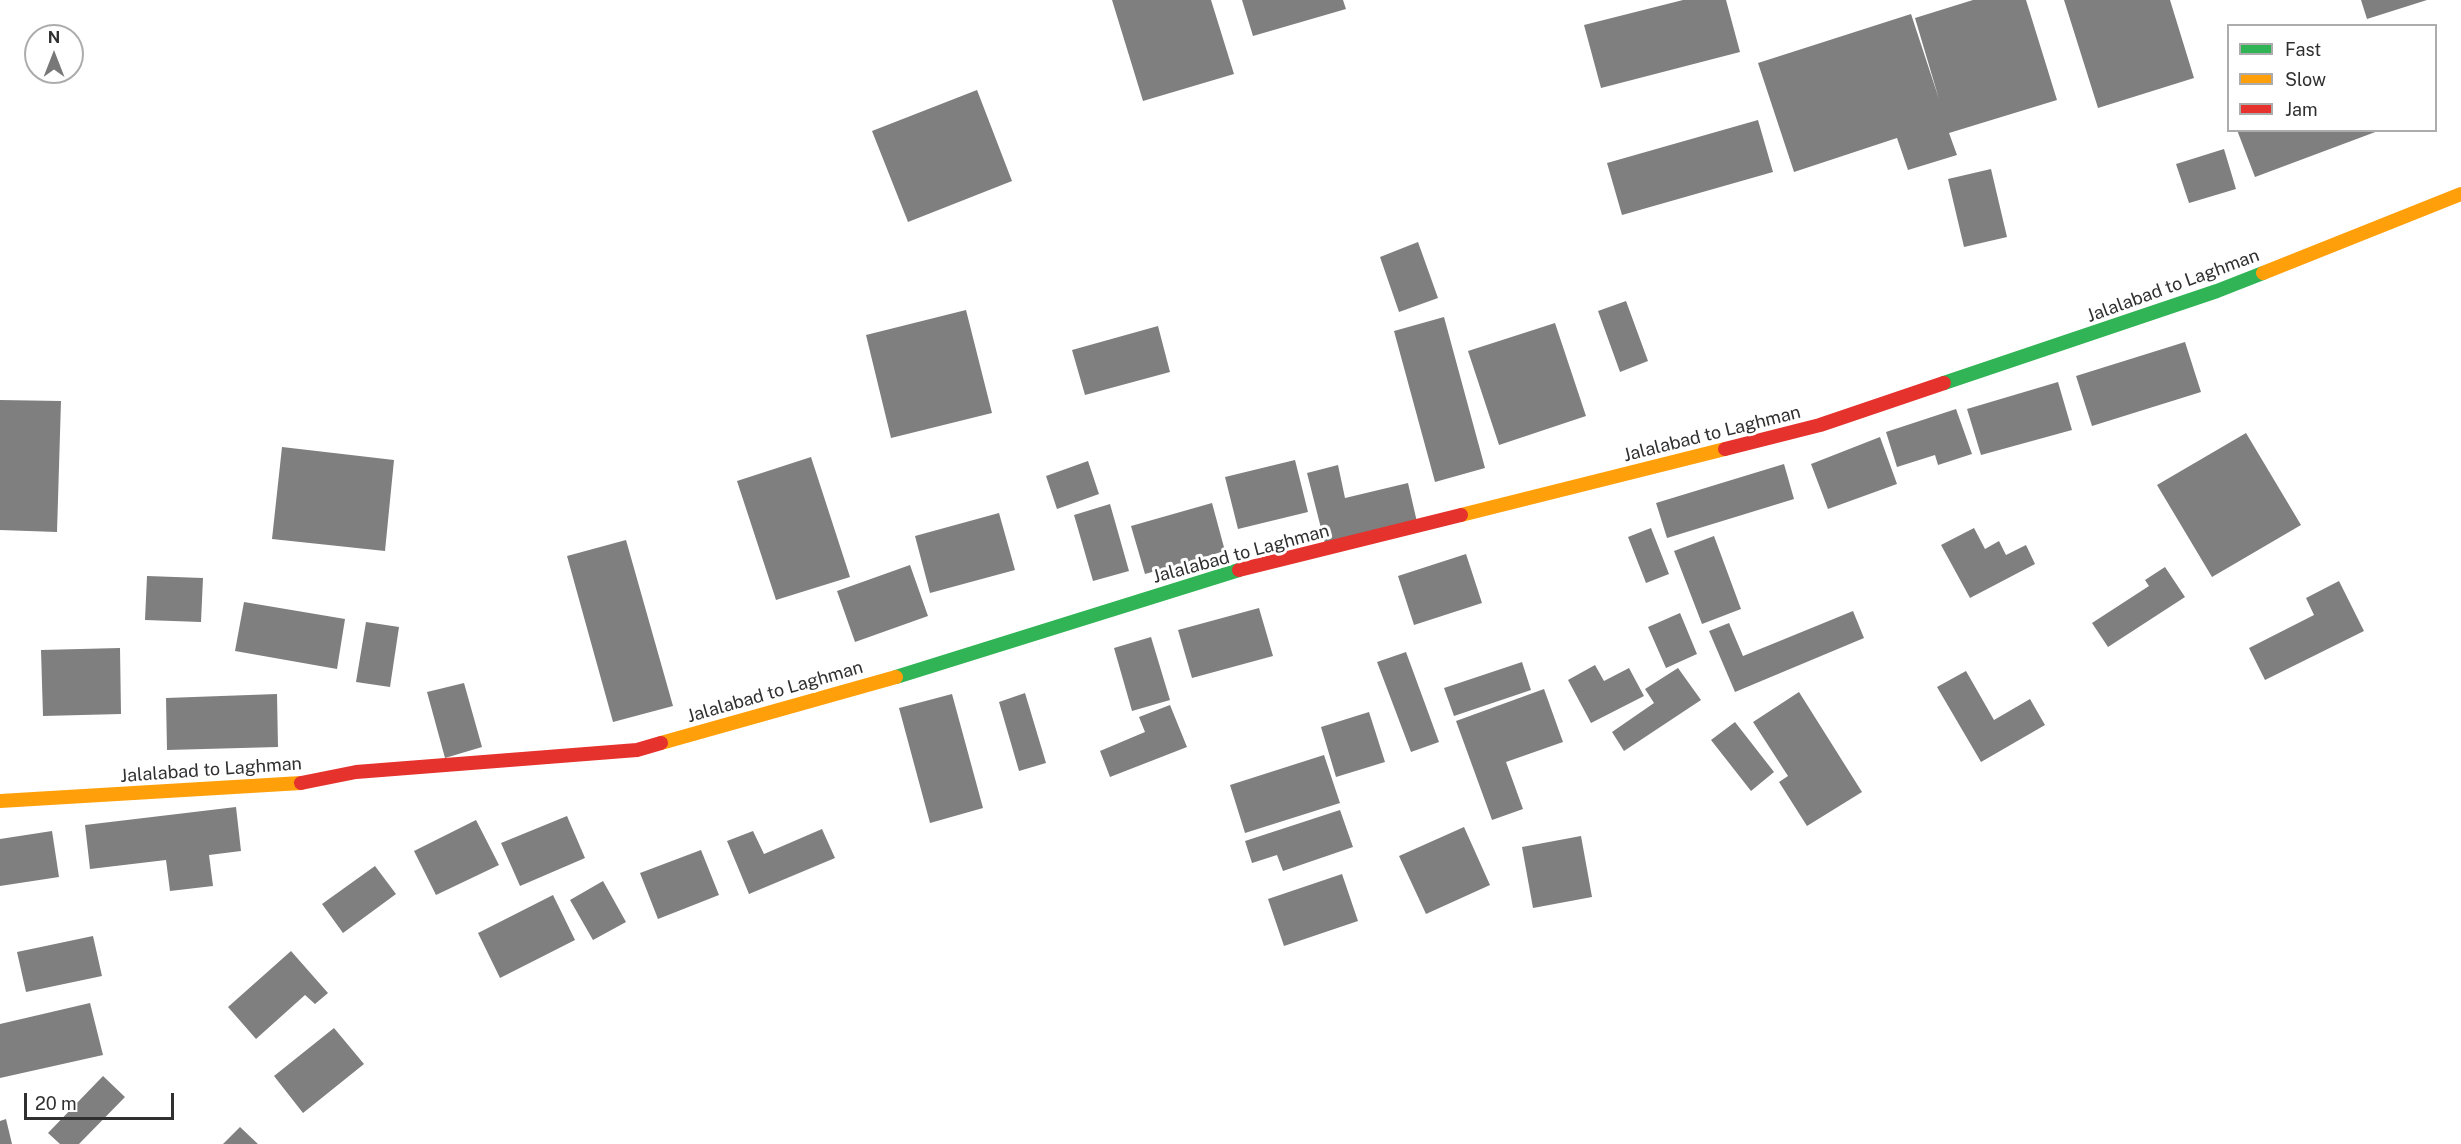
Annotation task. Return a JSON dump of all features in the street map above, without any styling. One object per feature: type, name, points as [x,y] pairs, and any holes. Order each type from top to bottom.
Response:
[{"type":"street","name":"Jalalabad to Laghman","points":[[0,801],[294,785],[356,772],[637,750],[948,662],[1228,573],[1820,425],[2217,291],[2461,194]]},
{"type":"building","points":[[1112,0],[1211,0],[1234,74],[1143,101]]},
{"type":"building","points":[[1242,0],[1343,0],[1346,9],[1253,36]]},
{"type":"building","points":[[1683,0],[1726,0],[1740,52],[1601,88],[1584,25]]},
{"type":"building","points":[[1973,0],[2026,0],[2057,100],[1949,133],[1957,155],[1908,170],[1897,138],[1794,172],[1758,63],[1911,14],[1939,99],[1915,18]]},
{"type":"building","points":[[2064,0],[2170,0],[2194,78],[2098,108]]},
{"type":"building","points":[[2361,0],[2427,0],[2367,19]]},
{"type":"building","points":[[977,90],[1012,181],[908,222],[872,131]]},
{"type":"building","points":[[1758,120],[1773,172],[1622,215],[1607,163]]},
{"type":"building","points":[[2238,132],[2375,132],[2255,177]]},
{"type":"building","points":[[2224,149],[2236,189],[2189,203],[2176,164]]},
{"type":"building","points":[[1991,169],[2007,237],[1964,247],[1948,179]]},
{"type":"building","points":[[1418,242],[1438,298],[1399,312],[1380,257]]},
{"type":"building","points":[[1626,301],[1648,361],[1620,372],[1598,311]]},
{"type":"building","points":[[966,310],[992,413],[891,438],[866,335]]},
{"type":"building","points":[[1444,317],[1485,468],[1435,482],[1394,331]]},
{"type":"building","points":[[1555,323],[1586,416],[1499,445],[1468,351]]},
{"type":"building","points":[[1158,326],[1170,372],[1085,395],[1072,350]]},
{"type":"building","points":[[2185,342],[2201,392],[2092,426],[2076,376]]},
{"type":"building","points":[[2058,382],[2072,430],[1981,455],[1967,409]]},
{"type":"building","points":[[0,400],[61,401],[57,532],[0,530]]},
{"type":"building","points":[[1956,409],[1972,454],[1938,465],[1935,455],[1897,467],[1886,432]]},
{"type":"building","points":[[2246,433],[2301,525],[2212,577],[2157,485]]},
{"type":"building","points":[[1880,437],[1897,484],[1828,509],[1811,464]]},
{"type":"building","points":[[282,447],[394,460],[385,551],[272,539]]},
{"type":"building","points":[[811,457],[850,577],[776,600],[737,481]]},
{"type":"building","points":[[1295,460],[1308,512],[1238,529],[1225,477]]},
{"type":"building","points":[[1088,461],[1099,494],[1057,509],[1046,476]]},
{"type":"building","points":[[1784,464],[1794,499],[1667,538],[1656,503]]},
{"type":"building","points":[[1338,465],[1345,498],[1408,483],[1417,522],[1325,544],[1307,473]]},
{"type":"building","points":[[1212,503],[1225,551],[1145,574],[1131,526]]},
{"type":"building","points":[[1110,504],[1129,571],[1093,581],[1074,515]]},
{"type":"building","points":[[999,513],[1015,570],[930,593],[915,536]]},
{"type":"building","points":[[1651,528],[1669,574],[1646,583],[1628,537]]},
{"type":"building","points":[[1974,528],[1985,549],[1999,541],[2006,555],[2026,545],[2035,564],[1970,598],[1941,545]]},
{"type":"building","points":[[1714,536],[1741,609],[1702,624],[1674,551]]},
{"type":"building","points":[[626,540],[673,706],[613,722],[567,556]]},
{"type":"building","points":[[1466,554],[1482,603],[1414,625],[1398,576]]},
{"type":"building","points":[[910,565],[928,616],[855,642],[837,591]]},
{"type":"building","points":[[2165,567],[2185,597],[2108,647],[2092,623],[2149,586],[2145,580]]},
{"type":"building","points":[[147,576],[203,578],[201,622],[145,620]]},
{"type":"building","points":[[2339,581],[2364,631],[2265,680],[2249,648],[2314,615],[2306,598]]},
{"type":"building","points":[[244,602],[345,619],[337,669],[235,651]]},
{"type":"building","points":[[1259,608],[1273,656],[1192,678],[1178,630]]},
{"type":"building","points":[[1853,611],[1864,638],[1735,692],[1709,631],[1729,623],[1743,656]]},
{"type":"building","points":[[1680,613],[1697,654],[1666,668],[1648,627]]},
{"type":"building","points":[[366,622],[399,627],[390,687],[356,682]]},
{"type":"building","points":[[1151,637],[1170,700],[1132,711],[1114,648]]},
{"type":"building","points":[[120,648],[121,714],[43,716],[41,650]]},
{"type":"building","points":[[1406,652],[1439,742],[1411,752],[1377,662]]},
{"type":"building","points":[[1522,662],[1531,690],[1454,716],[1444,688]]},
{"type":"building","points":[[1595,665],[1604,681],[1629,668],[1644,696],[1591,723],[1568,680]]},
{"type":"building","points":[[1678,668],[1701,700],[1624,751],[1612,732],[1654,703],[1645,689]]},
{"type":"building","points":[[1966,671],[1994,720],[2030,699],[2045,725],[1981,762],[1937,687]]},
{"type":"building","points":[[464,683],[482,747],[445,758],[427,692]]},
{"type":"building","points":[[1544,689],[1563,742],[1506,762],[1523,809],[1492,820],[1456,721]]},
{"type":"building","points":[[1799,692],[1862,792],[1807,826],[1779,782],[1788,776],[1753,722]]},
{"type":"building","points":[[1025,693],[1046,763],[1019,771],[999,702]]},
{"type":"building","points":[[277,694],[278,747],[167,750],[166,698]]},
{"type":"building","points":[[952,694],[983,808],[930,823],[899,708]]},
{"type":"building","points":[[1170,705],[1187,747],[1110,777],[1100,751],[1145,732],[1139,717]]},
{"type":"building","points":[[1369,712],[1385,762],[1336,777],[1321,727]]},
{"type":"building","points":[[1735,722],[1774,772],[1751,791],[1711,740]]},
{"type":"building","points":[[1324,755],[1340,803],[1245,833],[1230,785]]},
{"type":"building","points":[[236,807],[241,851],[209,855],[213,886],[170,891],[166,860],[90,869],[85,825]]},
{"type":"building","points":[[1340,810],[1353,847],[1283,871],[1277,855],[1252,863],[1245,841]]},
{"type":"building","points":[[567,816],[585,858],[520,886],[501,843]]},
{"type":"building","points":[[476,820],[499,865],[436,895],[414,851]]},
{"type":"building","points":[[1464,827],[1490,885],[1426,914],[1399,856]]},
{"type":"building","points":[[822,829],[835,858],[749,894],[727,841],[753,831],[764,854]]},
{"type":"building","points":[[52,831],[59,877],[0,886],[0,839]]},
{"type":"building","points":[[1581,836],[1592,897],[1533,908],[1522,847]]},
{"type":"building","points":[[701,850],[719,895],[658,919],[640,873]]},
{"type":"building","points":[[375,866],[396,894],[343,933],[322,904]]},
{"type":"building","points":[[1342,874],[1358,921],[1284,946],[1268,899]]},
{"type":"building","points":[[603,881],[626,922],[593,940],[570,900]]},
{"type":"building","points":[[553,895],[575,940],[500,978],[478,933]]},
{"type":"building","points":[[93,936],[102,976],[26,992],[17,952]]},
{"type":"building","points":[[291,951],[328,993],[315,1004],[305,995],[256,1039],[228,1007]]},
{"type":"building","points":[[90,1003],[103,1055],[0,1078],[0,1024]]},
{"type":"building","points":[[334,1028],[364,1064],[303,1113],[274,1076]]},
{"type":"building","points":[[103,1076],[125,1097],[79,1144],[60,1144],[48,1133]]},
{"type":"building","points":[[6,1119],[12,1144],[0,1144],[0,1121]]},
{"type":"building","points":[[240,1127],[258,1144],[223,1144]]},
{"type":"traffic: fast","points":[[1944,383],[2217,291],[2263,273]]},
{"type":"traffic: fast","points":[[896,677],[1239,570]]},
{"type":"traffic: slow","points":[[2263,273],[2461,194]]},
{"type":"traffic: slow","points":[[1461,515],[1725,449]]},
{"type":"traffic: slow","points":[[661,743],[896,677]]},
{"type":"traffic: slow","points":[[0,801],[301,783]]},
{"type":"traffic: jam","points":[[1725,449],[1820,425],[1944,383]]},
{"type":"traffic: jam","points":[[1239,570],[1461,515]]},
{"type":"traffic: jam","points":[[301,783],[356,772],[637,750],[661,743]]}]
